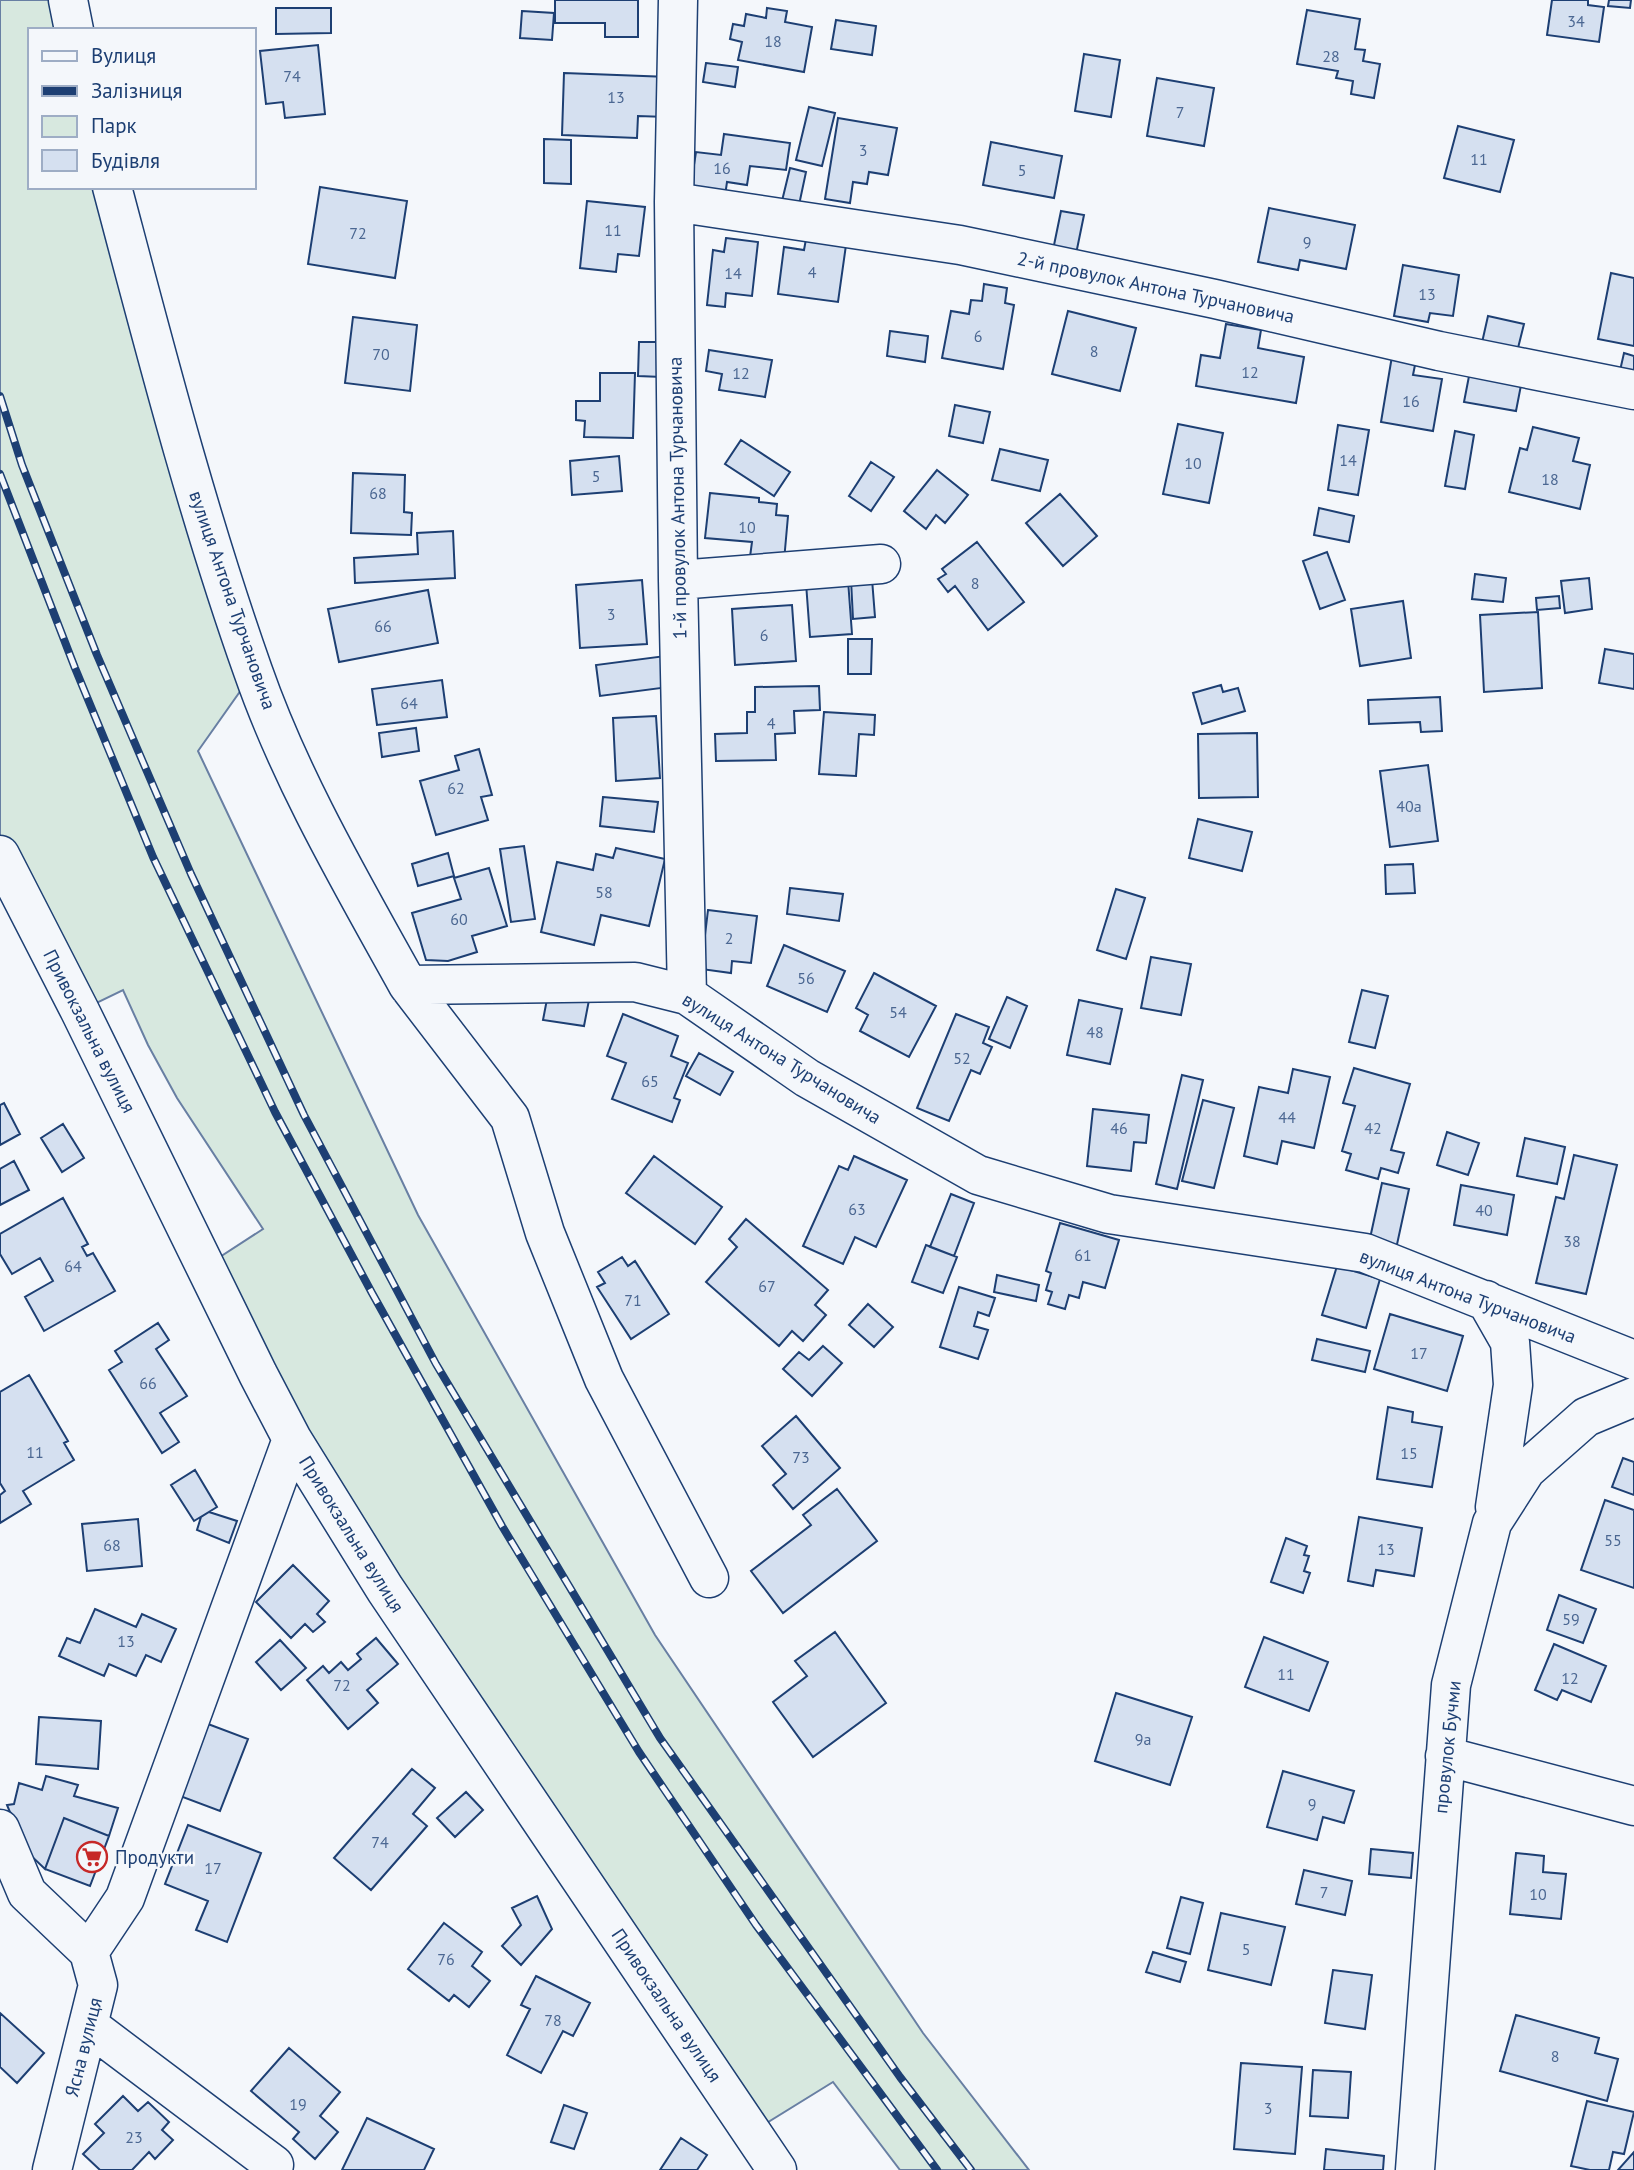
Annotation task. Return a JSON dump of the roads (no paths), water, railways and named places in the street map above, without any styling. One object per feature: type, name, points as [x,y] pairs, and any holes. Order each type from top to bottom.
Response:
[{"type":"street","points":[[68,0],[74,28]]},
{"type":"street","name":"1-й провулок Антона Турчановича","points":[[678,0],[674,202],[678,580],[687,995]]},
{"type":"street","name":"вулиця Антона Турчановича","points":[[113,189],[195,491],[253,673],[322,829],[408,985],[635,982],[687,995],[807,1078],[978,1175],[1109,1214],[1365,1253],[1634,1360]]},
{"type":"street","name":"2-й провулок Антона Турчановича","points":[[674,202],[960,245],[1215,299],[1439,351],[1634,390]]},
{"type":"street","points":[[678,580],[881,564]]},
{"type":"street","name":"Привокзальна вулиця","points":[[0,855],[292,1439],[385,1589],[777,2170]]},
{"type":"street","points":[[408,985],[510,1118],[545,1233],[604,1379],[709,1578]]},
{"type":"street","points":[[1486,1300],[1510,1342],[1513,1385],[1493,1523]]},
{"type":"street","name":"провулок Бучми","points":[[1415,2170],[1451,1685],[1493,1523],[1525,1470],[1586,1417],[1634,1397]]},
{"type":"street","points":[[0,1829],[27,1893],[89,1952],[125,1898],[292,1439]]},
{"type":"street","points":[[1445,1756],[1634,1806]]},
{"type":"street","name":"Ясна вулиця","points":[[52,2170],[98,1985],[89,1952]]},
{"type":"street","points":[[88,2025],[274,2165]]},
{"type":"railway","points":[[0,396],[22,465],[97,655],[191,874],[304,1115],[436,1364],[660,1738],[900,2077],[971,2170]]},
{"type":"railway","points":[[0,474],[75,668],[153,857],[275,1112],[372,1293],[502,1526],[639,1752],[756,1925],[937,2170]]},
{"type":"place","name":"Продукти","points":[[92,1857]]}]
